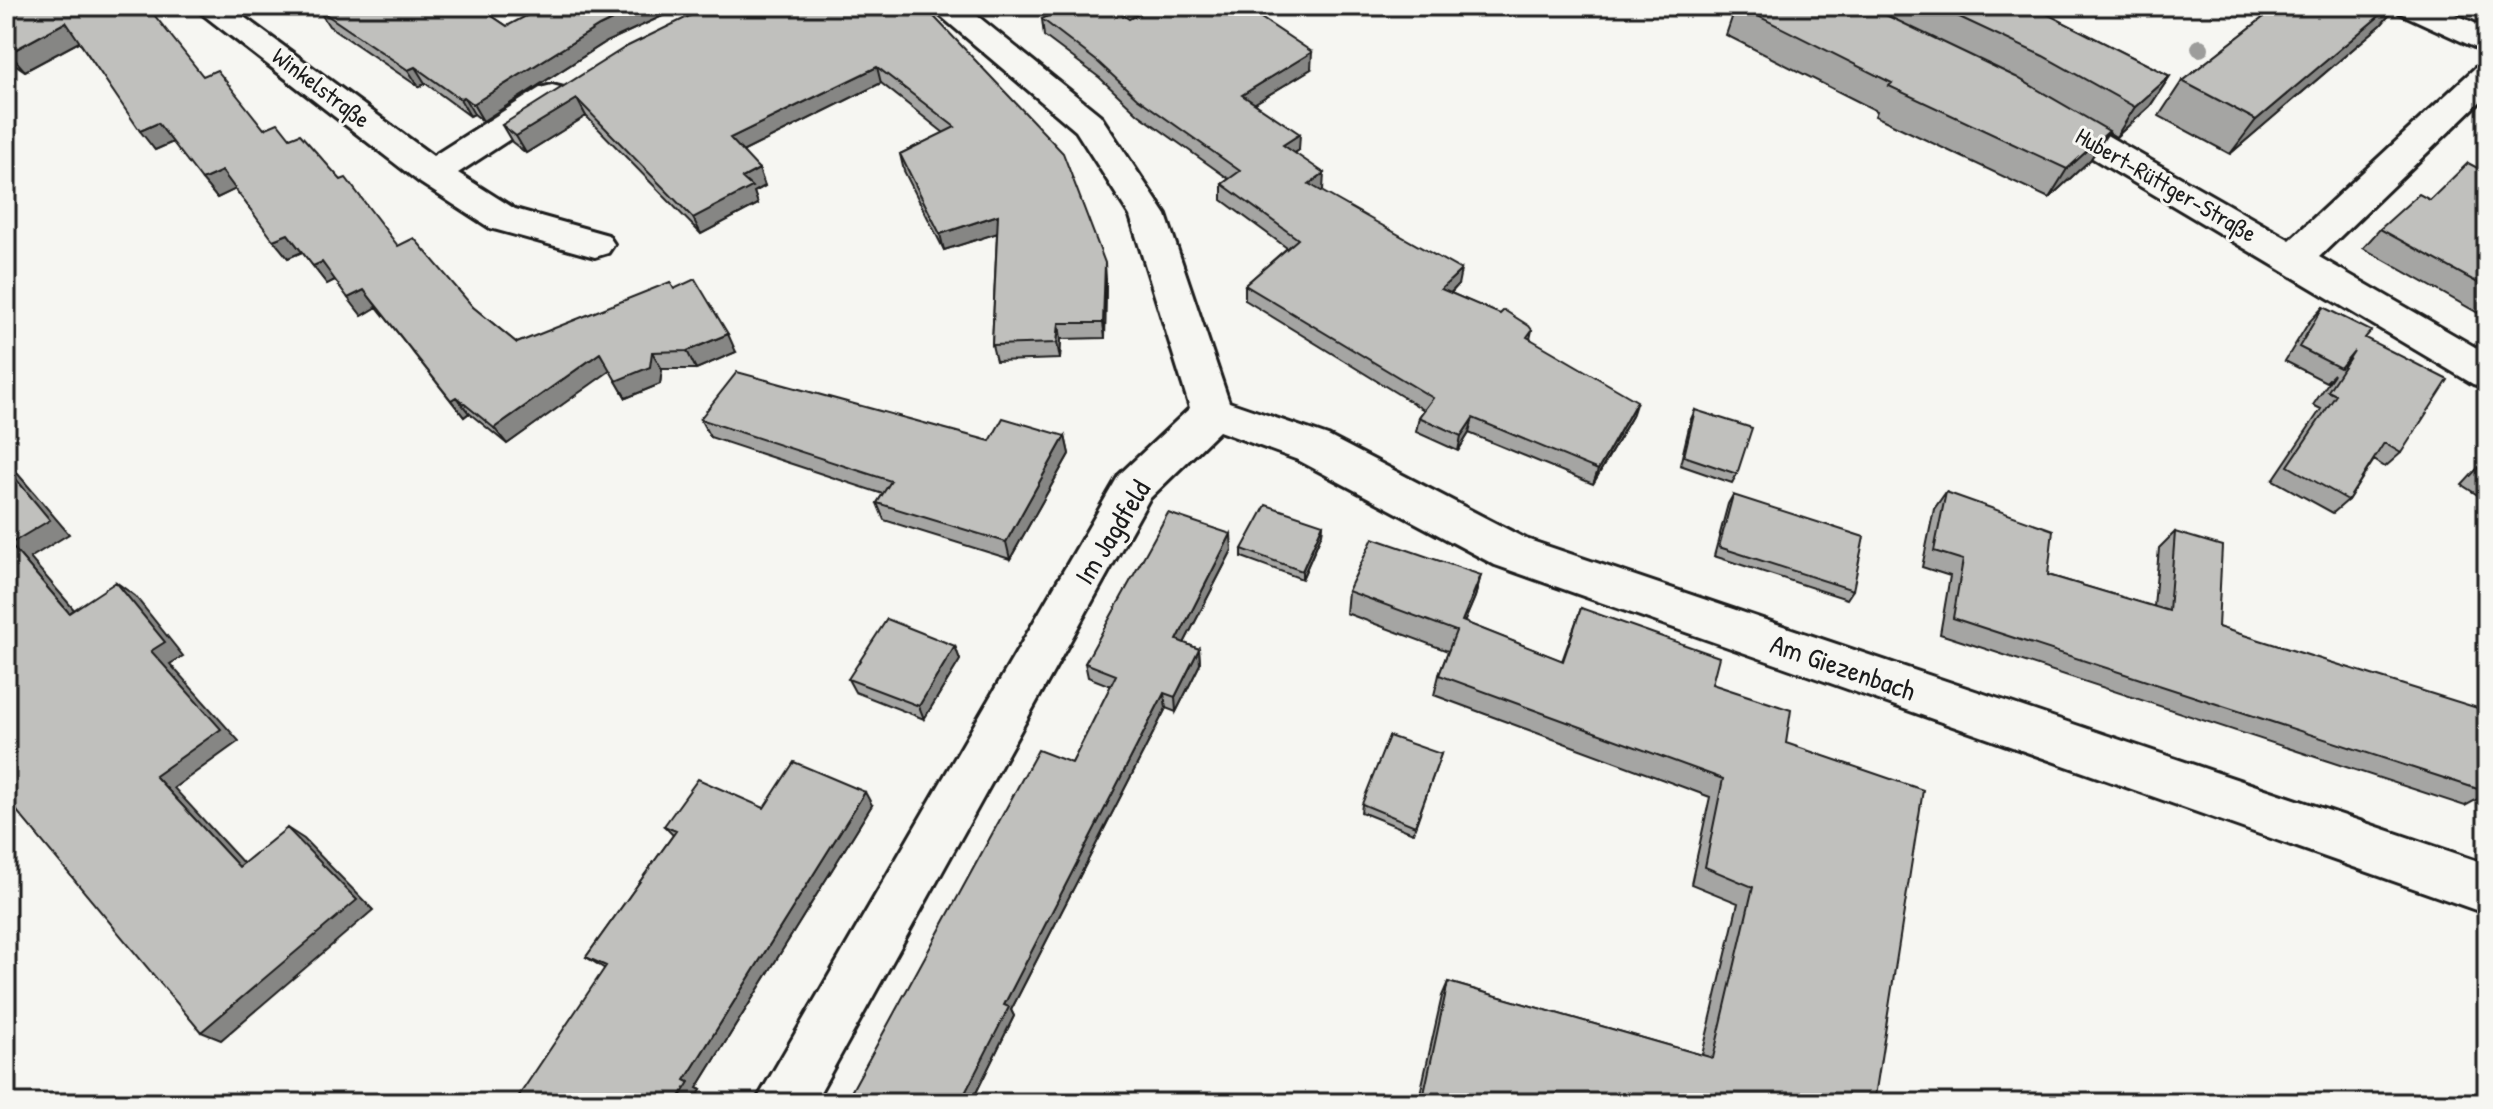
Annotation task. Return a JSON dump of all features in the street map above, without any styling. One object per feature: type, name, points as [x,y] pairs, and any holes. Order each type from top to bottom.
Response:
[{"type":"street","name":"Winkelstraße","points":[[208,6],[432,173],[503,219],[595,244]]},
{"type":"street","points":[[945,6],[1088,123],[1148,215],[1212,412]]},
{"type":"street","points":[[2411,6],[2487,42]]},
{"type":"street","points":[[2293,259],[2487,76]]},
{"type":"street","points":[[432,173],[580,79]]},
{"type":"street","name":"Hubert-Rüttger-Straße","points":[[2026,104],[2487,373]]},
{"type":"street","name":"Am Giezenbach","points":[[1212,412],[1313,448],[1511,552],[2487,889]]},
{"type":"street","name":"Im Jagdfeld","points":[[783,1103],[1134,487],[1212,412]]},
{"type":"building","points":[[6,6],[147,6],[203,76],[217,70],[264,129],[278,123],[290,138],[300,134],[341,180],[346,178],[398,246],[414,238],[473,307],[517,343],[670,282],[674,289],[695,279],[728,334],[687,351],[652,352],[650,367],[616,381],[600,353],[494,428],[456,397],[451,400],[364,290],[348,298],[322,262],[313,266],[288,234],[273,240],[222,171],[202,180],[158,123],[140,131],[66,22],[9,53],[6,51]]},
{"type":"building","points":[[325,6],[477,6],[507,26],[545,6],[589,6],[605,17],[627,6],[641,6],[599,26],[473,104],[464,97],[460,99],[415,67],[408,70],[318,9]]},
{"type":"building","points":[[710,6],[924,6],[1063,153],[1105,263],[1103,323],[1059,323],[1057,343],[992,345],[998,215],[940,234],[900,154],[955,127],[877,67],[730,138],[759,169],[742,178],[752,187],[693,218],[577,99],[516,136],[502,125],[626,47]]},
{"type":"building","points":[[1066,6],[1110,6],[1129,19],[1153,6],[1243,6],[1312,52],[1242,95],[1300,134],[1283,145],[1324,173],[1309,184],[1461,270],[1441,289],[1500,314],[1504,310],[1529,326],[1532,330],[1527,337],[1637,401],[1598,470],[1473,418],[1461,436],[1419,417],[1433,398],[1245,285],[1298,239],[1222,184],[1240,171],[1137,98],[1098,62],[1042,19]]},
{"type":"building","points":[[1738,6],[1867,6],[2016,77],[2109,131],[2067,169],[1889,86],[1892,83]]},
{"type":"building","points":[[1936,6],[2034,6],[2170,76],[2135,107],[2043,56]]},
{"type":"building","points":[[2278,6],[2391,6],[2256,120],[2182,81]]},
{"type":"building","points":[[2468,163],[2485,172],[2487,170],[2487,288],[2380,229],[2419,194],[2430,200]]},
{"type":"building","points":[[2323,307],[2371,331],[2365,338],[2448,380],[2401,453],[2384,443],[2348,500],[2288,466],[2336,395],[2328,391],[2354,351],[2340,368],[2299,347]]},
{"type":"building","points":[[737,372],[990,441],[1003,418],[1065,436],[1006,542],[877,503],[891,481],[700,419]]},
{"type":"building","points":[[1695,410],[1752,428],[1737,474],[1684,456]]},
{"type":"building","points":[[6,467],[50,520],[10,544],[69,613],[116,582],[165,642],[151,651],[221,729],[155,776],[239,867],[287,828],[357,900],[201,1032],[6,798]]},
{"type":"building","points":[[1946,492],[2053,530],[2048,575],[2169,611],[2175,532],[2222,546],[2218,627],[2484,710],[2487,792],[1953,618],[1963,560],[1934,551]]},
{"type":"building","points":[[1733,495],[1864,537],[1853,590],[1719,547]]},
{"type":"building","points":[[1266,505],[1323,524],[1302,571],[1242,549]]},
{"type":"building","points":[[1168,513],[1231,534],[1177,640],[1199,649],[1175,697],[1164,693],[1004,1005],[1009,1007],[960,1103],[845,1103],[1038,750],[1072,763],[1116,675],[1085,663]]},
{"type":"building","points":[[1373,538],[1481,575],[1462,621],[1563,661],[1581,608],[1719,657],[1712,684],[1791,710],[1786,743],[1923,790],[1874,1103],[1422,1103],[1448,982],[1713,1058],[1753,887],[1705,867],[1723,779],[1439,675],[1456,631],[1348,591]]},
{"type":"building","points":[[887,619],[955,646],[919,706],[848,679]]},
{"type":"building","points":[[1389,736],[1441,754],[1415,826],[1362,804]]},
{"type":"building","points":[[794,762],[865,792],[685,1080],[689,1082],[676,1103],[514,1103],[606,966],[586,957],[676,831],[664,826],[698,779],[764,808]]}]
